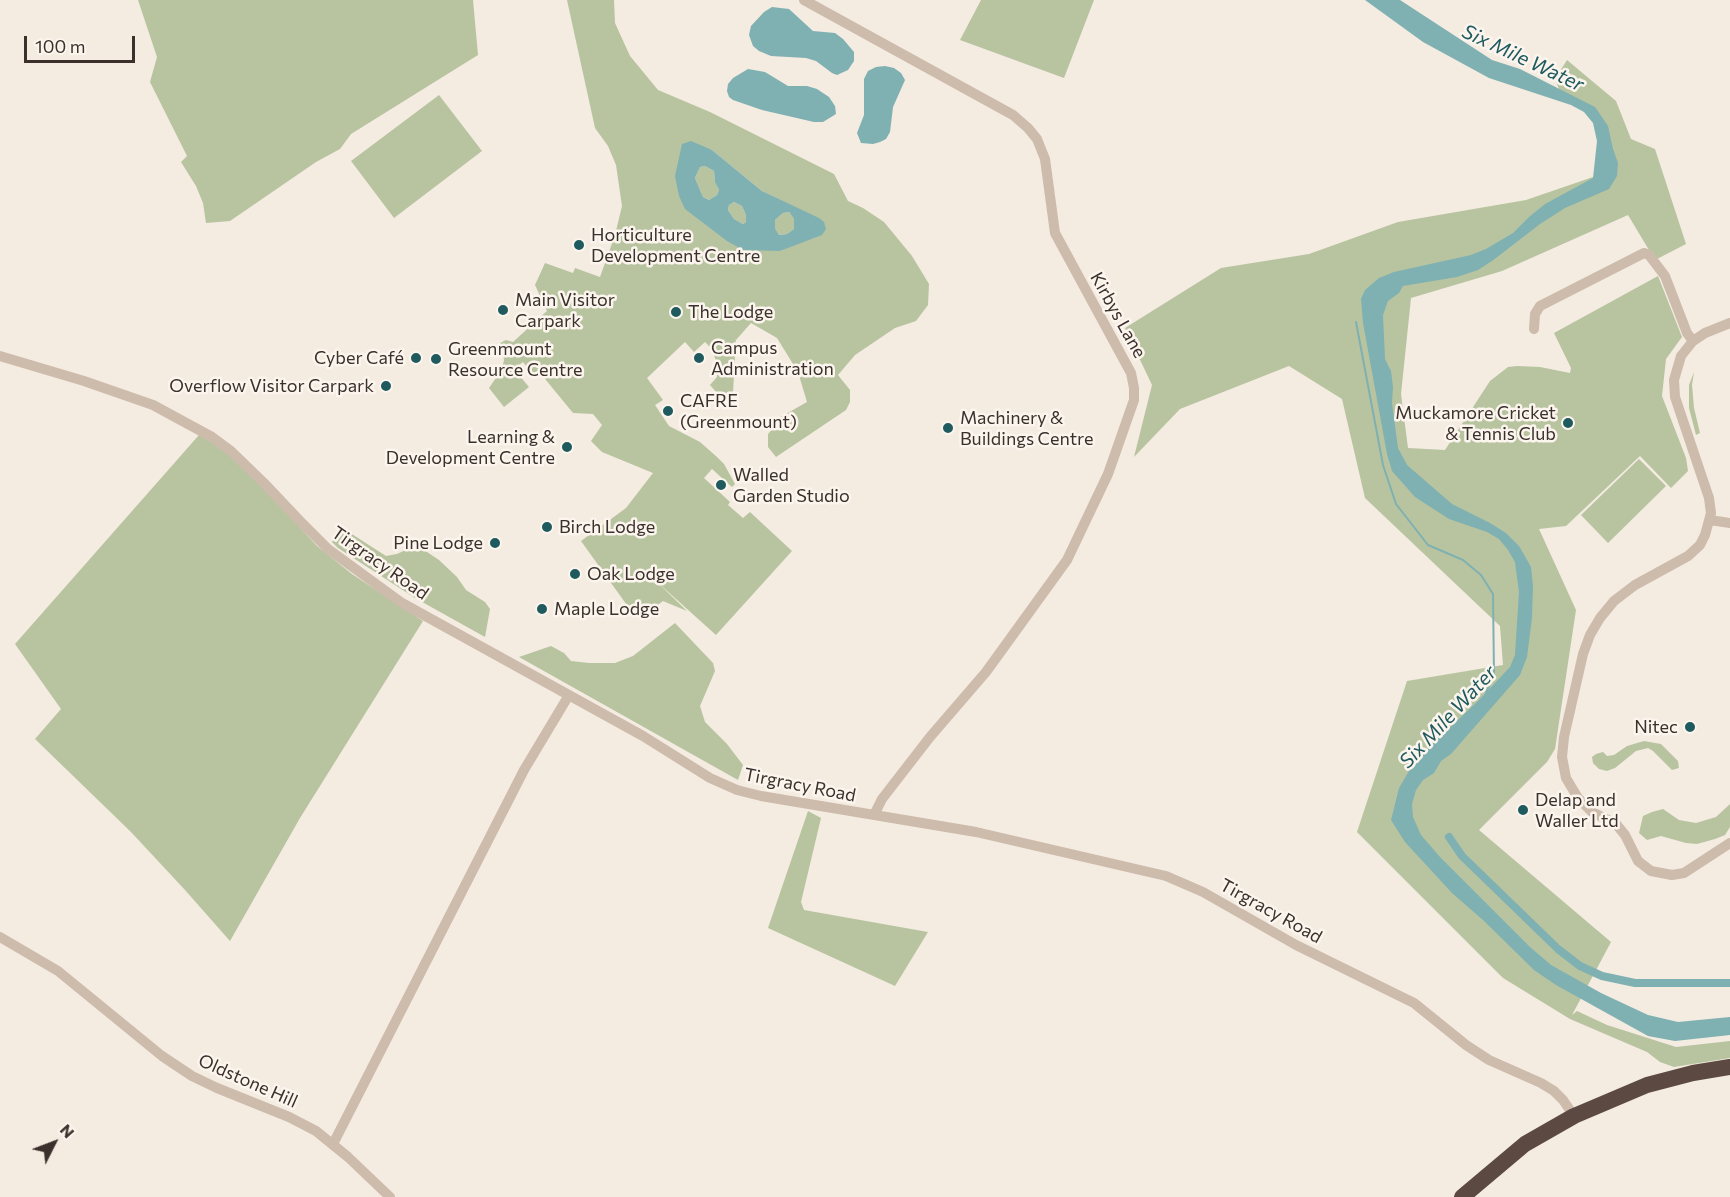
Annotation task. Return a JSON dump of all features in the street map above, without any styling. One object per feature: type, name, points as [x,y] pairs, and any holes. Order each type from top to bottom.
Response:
[{"type":"highway","points":[[1462,1197],[1526,1144],[1574,1116],[1647,1085],[1693,1073],[1730,1067]]},
{"type":"street","name":"Kirbys Lane","points":[[804,0],[1013,115],[1028,128],[1037,139],[1046,159],[1055,233],[1131,373],[1134,388],[1134,400],[1108,474],[1067,560],[980,680],[930,736],[878,804],[874,815]]},
{"type":"street","points":[[1534,329],[1535,314],[1540,306],[1644,253],[1649,255],[1665,276],[1687,333],[1693,340]]},
{"type":"street","points":[[1730,323],[1693,340],[1677,364],[1674,389],[1711,504],[1710,520],[1704,538],[1695,550],[1678,562],[1646,578],[1622,594],[1596,624],[1583,654],[1564,737],[1562,757],[1566,778],[1578,798],[1592,812],[1616,824],[1625,835],[1638,861],[1651,871],[1672,875],[1684,873],[1730,843]]},
{"type":"street","name":"Tirgracy Road","points":[[0,356],[84,381],[153,405],[213,437],[231,451],[343,561],[402,603],[569,694],[710,778],[737,790],[761,796],[976,832],[1143,870],[1184,884],[1243,914],[1296,945],[1414,1003],[1466,1045],[1489,1060],[1554,1091],[1574,1116]]},
{"type":"street","points":[[1710,520],[1730,523]]},
{"type":"street","points":[[333,1144],[524,770],[569,694]]},
{"type":"street","name":"Oldstone Hill","points":[[0,937],[58,971],[162,1056],[192,1076],[289,1117],[316,1131],[390,1197]]},
{"type":"green space","points":[[138,0],[473,0],[478,55],[351,134],[340,149],[316,162],[230,221],[206,223],[203,203],[196,186],[181,162],[187,156],[150,82],[157,57]]},
{"type":"green space","points":[[567,0],[614,0],[615,23],[630,56],[658,90],[710,112],[834,174],[848,201],[884,222],[912,256],[929,284],[928,305],[916,321],[895,328],[855,355],[838,375],[850,390],[850,402],[846,410],[776,457],[768,447],[768,434],[777,424],[777,419],[807,402],[798,372],[777,338],[751,323],[736,340],[736,337],[733,393],[724,401],[710,385],[717,377],[717,364],[712,349],[705,342],[694,352],[685,342],[647,378],[663,400],[655,405],[669,426],[700,442],[724,464],[735,484],[732,487],[712,469],[704,478],[730,502],[728,505],[743,518],[750,512],[792,551],[716,635],[656,581],[687,611],[663,601],[643,616],[634,615],[581,541],[626,508],[653,473],[602,452],[591,441],[602,425],[593,414],[573,413],[541,374],[536,378],[523,362],[514,369],[529,387],[504,407],[489,388],[500,372],[504,361],[503,348],[500,343],[506,340],[513,342],[547,311],[535,285],[545,263],[573,273],[575,268],[600,277],[615,235],[622,206],[616,165],[608,146],[595,128]],"holes":[[[683,144],[712,150],[762,191],[784,202],[815,238],[807,239],[780,251],[679,196]]]},
{"type":"green space","points":[[981,0],[1094,0],[1064,78],[960,40]]},
{"type":"green space","points":[[1567,60],[1616,101],[1631,139],[1655,149],[1686,244],[1655,260],[1628,215],[1502,271],[1411,298],[1401,394],[1408,448],[1445,450],[1490,381],[1508,367],[1517,366],[1540,367],[1570,373],[1571,368],[1554,333],[1658,276],[1682,337],[1666,359],[1662,396],[1686,458],[1688,471],[1671,488],[1640,456],[1566,526],[1539,529],[1576,610],[1555,749],[1547,762],[1479,830],[1611,942],[1572,1015],[1577,1011],[1607,1025],[1676,1047],[1730,1041],[1730,1058],[1674,1067],[1660,1062],[1647,1052],[1570,1019],[1503,978],[1357,832],[1407,681],[1503,665],[1500,626],[1365,498],[1342,399],[1289,366],[1180,409],[1134,457],[1152,385],[1125,328],[1221,268],[1309,254],[1398,222],[1526,200],[1593,177],[1602,169],[1600,122],[1561,94],[1555,79]]},
{"type":"green space","points":[[439,95],[482,151],[394,218],[351,161]]},
{"type":"green space","points":[[705,166],[714,171],[719,190],[717,195],[709,200],[703,197],[695,178],[700,167]]},
{"type":"green space","points":[[734,202],[742,206],[746,215],[746,222],[743,224],[734,219],[728,210],[729,205]]},
{"type":"green space","points":[[789,212],[794,219],[794,229],[787,234],[779,235],[775,228],[775,220],[783,213]]},
{"type":"green space","points":[[1694,372],[1692,385],[1694,408],[1700,433],[1696,435],[1689,408],[1689,385]]},
{"type":"green space","points":[[199,435],[225,450],[249,472],[317,546],[352,574],[423,621],[300,818],[230,941],[131,832],[35,739],[61,709],[15,644]]},
{"type":"green space","points":[[1639,459],[1666,486],[1608,543],[1581,515]]},
{"type":"green space","points":[[338,529],[344,529],[386,556],[412,547],[421,548],[439,560],[457,577],[466,590],[485,602],[490,609],[485,637],[415,598],[338,548],[332,542]]},
{"type":"green space","points":[[675,623],[713,663],[715,671],[700,706],[705,722],[727,744],[743,765],[738,780],[519,657],[551,646],[564,653],[571,661],[615,663],[633,656]]},
{"type":"green space","points":[[1644,741],[1661,744],[1678,761],[1679,768],[1672,770],[1648,748],[1636,751],[1615,768],[1607,771],[1599,769],[1593,763],[1592,757],[1596,754],[1603,752],[1607,756],[1614,755],[1627,746]]},
{"type":"green space","points":[[1730,804],[1730,827],[1725,835],[1715,839],[1697,844],[1661,836],[1647,840],[1639,833],[1643,816],[1652,812],[1663,809],[1679,820],[1696,823],[1716,817]]},
{"type":"green space","points":[[808,811],[821,818],[801,902],[804,910],[928,932],[895,986],[768,928]]},
{"type":"water","points":[[1365,0],[1400,0],[1492,60],[1520,69],[1595,107],[1608,126],[1618,163],[1617,176],[1609,189],[1565,208],[1478,270],[1457,277],[1403,286],[1399,293],[1388,301],[1383,315],[1385,359],[1391,371],[1392,403],[1398,448],[1407,465],[1452,504],[1506,533],[1519,546],[1531,567],[1533,586],[1527,657],[1520,675],[1451,754],[1441,761],[1434,773],[1423,780],[1416,790],[1412,804],[1413,817],[1421,835],[1440,857],[1551,965],[1601,993],[1648,1015],[1678,1022],[1730,1017],[1730,1035],[1675,1041],[1648,1036],[1556,985],[1534,970],[1452,893],[1405,842],[1391,820],[1399,788],[1423,753],[1510,667],[1515,655],[1519,592],[1515,562],[1499,539],[1487,532],[1449,519],[1415,497],[1392,471],[1363,323],[1361,299],[1365,290],[1379,278],[1394,272],[1471,255],[1513,233],[1545,204],[1593,178],[1597,141],[1593,123],[1584,112],[1571,105],[1489,78],[1423,42]]},
{"type":"water","points":[[772,7],[789,9],[813,31],[835,33],[843,39],[854,52],[854,61],[848,70],[837,75],[816,61],[806,58],[771,56],[759,51],[753,46],[749,35],[751,26]]},
{"type":"water","points":[[885,66],[894,68],[905,80],[893,107],[890,132],[886,139],[880,142],[861,143],[857,133],[864,115],[864,79],[868,71]]},
{"type":"water","points":[[748,69],[765,72],[788,86],[807,86],[817,89],[829,97],[835,106],[836,114],[823,122],[814,122],[762,110],[733,100],[727,91],[728,84]]},
{"type":"water","points":[[691,141],[712,150],[762,191],[819,218],[824,222],[826,229],[822,235],[780,251],[743,250],[727,241],[685,209],[679,196],[675,176],[682,144]],"holes":[[[705,166],[714,171],[715,182],[719,190],[717,195],[709,200],[703,197],[695,178],[700,167]],[[734,202],[742,206],[746,222],[743,224],[734,219],[728,210],[729,205]],[[789,212],[794,219],[794,229],[787,234],[779,235],[775,228],[775,220],[783,213]]]},
{"type":"waterway","name":"Six Mile Water","points":[[1356,322],[1383,465],[1396,504],[1428,545],[1463,560],[1481,575],[1493,594],[1494,675],[1486,693]]},
{"type":"waterway","points":[[1449,837],[1462,856],[1558,949],[1580,966],[1602,976],[1635,983],[1730,983]]},
{"type":"place","name":"Horticulture Development Centre","points":[[579,245]]},
{"type":"place","name":"Main Visitor Carpark","points":[[503,310]]},
{"type":"place","name":"The Lodge","points":[[676,312]]},
{"type":"place","name":"Cyber Café","points":[[416,358]]},
{"type":"place","name":"Campus Administration","points":[[699,358]]},
{"type":"place","name":"Greenmount Resource Centre","points":[[436,359]]},
{"type":"place","name":"Overflow Visitor Carpark","points":[[386,386]]},
{"type":"place","name":"CAFRE (Greenmount)","points":[[668,411]]},
{"type":"place","name":"Muckamore Cricket & Tennis Club","points":[[1568,423]]},
{"type":"place","name":"Machinery & Buildings Centre","points":[[948,428]]},
{"type":"place","name":"Learning & Development Centre","points":[[567,447]]},
{"type":"place","name":"Walled Garden Studio","points":[[721,485]]},
{"type":"place","name":"Birch Lodge","points":[[547,527]]},
{"type":"place","name":"Pine Lodge","points":[[495,543]]},
{"type":"place","name":"Oak Lodge","points":[[575,574]]},
{"type":"place","name":"Maple Lodge","points":[[542,609]]},
{"type":"place","name":"Nitec","points":[[1690,727]]},
{"type":"place","name":"Delap and Waller Ltd","points":[[1523,810]]}]
